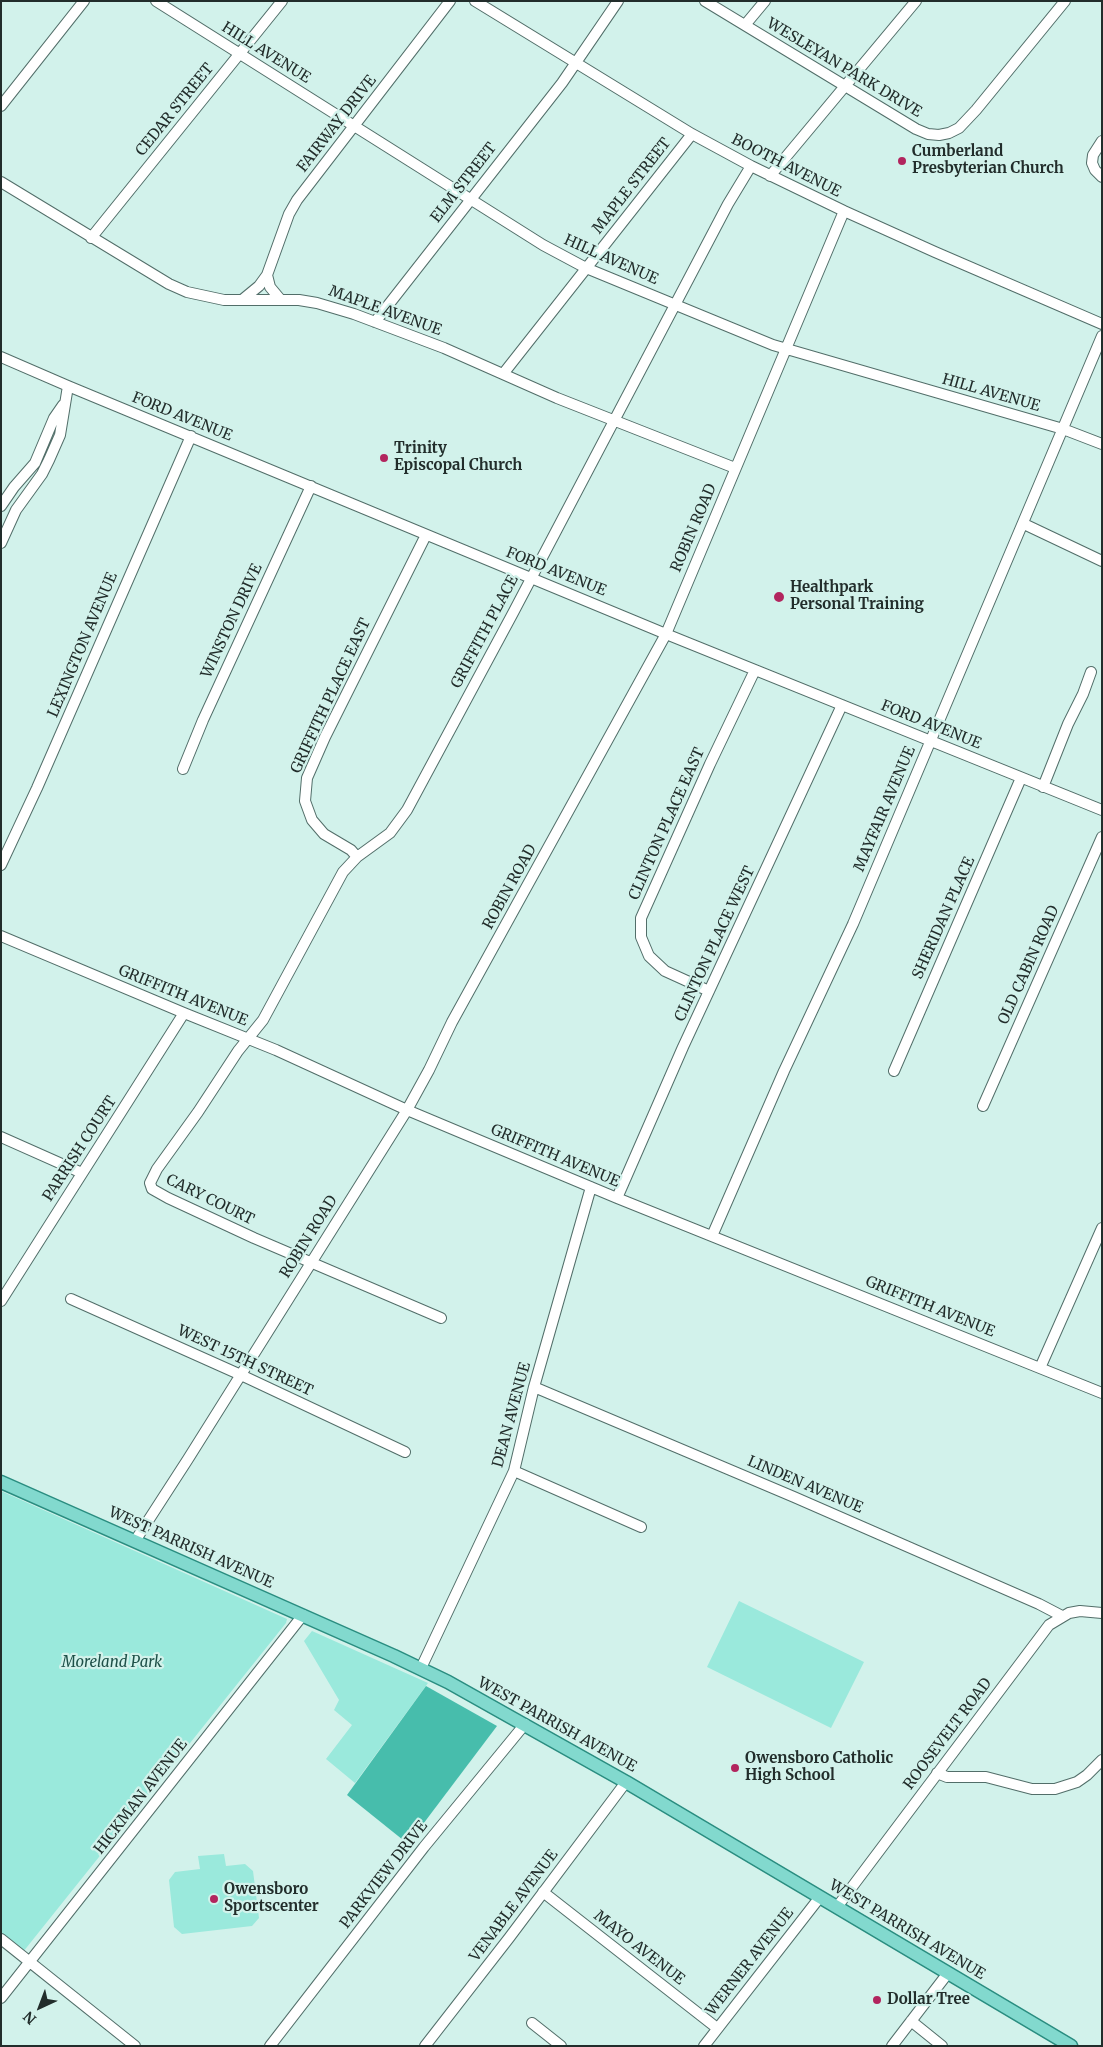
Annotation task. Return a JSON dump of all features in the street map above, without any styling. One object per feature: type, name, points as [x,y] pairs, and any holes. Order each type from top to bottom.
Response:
[{"type":"main road","name":"WEST PARRISH AVENUE","points":[[1,1482],[420,1668],[525,1724],[626,1782],[1071,2046]]},
{"type":"street","points":[[1,106],[84,1]]},
{"type":"street","name":"HILL AVENUE","points":[[156,1],[543,245],[586,268],[785,349],[1063,429],[1102,444]]},
{"type":"street","name":"CEDAR STREET","points":[[91,238],[282,1]]},
{"type":"street","name":"FAIRWAY DRIVE","points":[[242,300],[259,286],[267,274],[296,200],[450,1]]},
{"type":"street","name":"BOOTH AVENUE","points":[[475,1],[692,134],[770,176],[844,212],[1102,324]]},
{"type":"street","name":"ELM STREET","points":[[375,322],[562,83],[618,1]]},
{"type":"street","name":"WESLEYAN PARK DRIVE","points":[[705,1],[845,84],[916,129],[934,134],[949,133],[959,128],[976,110],[1065,1]]},
{"type":"street","points":[[745,25],[765,1]]},
{"type":"street","points":[[770,176],[916,1]]},
{"type":"street","name":"MAPLE STREET","points":[[503,374],[692,134]]},
{"type":"street","points":[[1102,141],[1093,155],[1092,163],[1095,170],[1102,177]]},
{"type":"street","name":"GRIFFITH PLACE","points":[[249,1039],[263,1020],[343,872],[357,857],[390,832],[406,810],[531,578],[728,204],[751,166]]},
{"type":"street","name":"MAPLE AVENUE","points":[[2,183],[169,284],[187,292],[224,300],[280,299],[317,303],[444,348],[614,421],[736,468]]},
{"type":"street","name":"ROBIN ROAD","points":[[134,1541],[241,1375],[407,1110],[457,1013],[666,634],[844,212]]},
{"type":"street","points":[[267,274],[270,287],[280,299]]},
{"type":"street","name":"MAYFAIR AVENUE","points":[[712,1236],[784,1071],[853,924],[1102,336]]},
{"type":"street","name":"FORD AVENUE","points":[[1,357],[666,634],[1102,810]]},
{"type":"street","points":[[1,543],[16,510],[42,474],[49,460],[60,434],[68,386]]},
{"type":"street","points":[[1,506],[14,487],[35,463],[54,418],[64,404]]},
{"type":"street","name":"LEXINGTON AVENUE","points":[[1,865],[37,788],[191,436]]},
{"type":"street","name":"WINSTON DRIVE","points":[[183,769],[203,720],[311,486]]},
{"type":"street","points":[[1024,524],[1102,561]]},
{"type":"street","name":"GRIFFITH PLACE EAST","points":[[357,857],[351,850],[324,834],[312,820],[305,801],[307,778],[325,737],[426,534]]},
{"type":"street","name":"CLINTON PLACE EAST","points":[[709,991],[665,971],[649,956],[641,937],[641,918],[706,773],[756,670]]},
{"type":"street","points":[[1043,787],[1091,672]]},
{"type":"street","name":"CLINTON PLACE WEST","points":[[617,1198],[709,991],[842,705]]},
{"type":"street","name":"SHERIDAN PLACE","points":[[894,1070],[1021,778]]},
{"type":"street","name":"OLD CABIN ROAD","points":[[983,1106],[1102,837]]},
{"type":"street","name":"GRIFFITH AVENUE","points":[[1,936],[184,1014],[249,1039],[407,1110],[617,1198],[1102,1393]]},
{"type":"street","name":"PARRISH COURT","points":[[1,1301],[184,1014]]},
{"type":"street","name":"CARY COURT","points":[[249,1039],[228,1066],[157,1169],[150,1186],[168,1198],[311,1262]]},
{"type":"street","points":[[1,1136],[82,1173]]},
{"type":"street","name":"DEAN AVENUE","points":[[420,1668],[514,1471],[534,1388],[592,1187]]},
{"type":"street","points":[[1040,1368],[1102,1228]]},
{"type":"street","points":[[311,1262],[441,1318]]},
{"type":"street","name":"WEST 15TH STREET","points":[[71,1300],[241,1375],[405,1452]]},
{"type":"street","name":"LINDEN AVENUE","points":[[534,1388],[803,1501],[1039,1604],[1062,1616]]},
{"type":"street","points":[[514,1471],[641,1527]]},
{"type":"street","points":[[1062,1616],[1080,1611],[1102,1613]]},
{"type":"street","name":"HICKMAN AVENUE","points":[[1,1998],[303,1615]]},
{"type":"street","name":"ROOSEVELT ROAD","points":[[837,1907],[1049,1625],[1062,1616]]},
{"type":"street","name":"PARKVIEW DRIVE","points":[[270,2046],[430,1840],[525,1724]]},
{"type":"street","points":[[937,1772],[947,1777],[986,1777],[1032,1788],[1055,1789],[1077,1782],[1088,1775],[1102,1760]]},
{"type":"street","name":"VENABLE AVENUE","points":[[425,2046],[626,1782]]},
{"type":"street","name":"MAYO AVENUE","points":[[543,1892],[717,2028]]},
{"type":"street","name":"WERNER AVENUE","points":[[704,2046],[820,1897]]},
{"type":"street","points":[[1,1939],[135,2046]]},
{"type":"street","points":[[892,2046],[948,1973]]},
{"type":"street","points":[[911,2020],[942,2046]]},
{"type":"street","points":[[532,2023],[561,2046]]},
{"type":"green space","name":"Moreland Park","points":[[1,1491],[287,1619],[286,1623],[23,1952],[1,1936]]},
{"type":"green space","points":[[739,1601],[864,1662],[831,1728],[707,1667]]},
{"type":"green space","points":[[312,1631],[428,1683],[355,1783],[326,1759],[352,1725],[334,1710],[339,1700],[304,1641]]},
{"type":"green space","name":"Owensboro Sportscenter","points":[[224,1854],[226,1866],[245,1864],[253,1871],[259,1918],[252,1926],[182,1934],[174,1927],[169,1880],[175,1872],[200,1869],[198,1856]]},
{"type":"shaded area","points":[[426,1686],[497,1726],[408,1844],[347,1795]]},
{"type":"place","name":"Cumberland Presbyterian Church","points":[[902,161]]},
{"type":"place","name":"Trinity Episcopal Church","points":[[384,458]]},
{"type":"place","name":"Healthpark Personal Training","points":[[779,597]]},
{"type":"place","name":"Owensboro Catholic High School","points":[[735,1768]]},
{"type":"place","name":"Owensboro Sportscenter","points":[[214,1899]]},
{"type":"place","name":"Dollar Tree","points":[[877,2000]]}]
